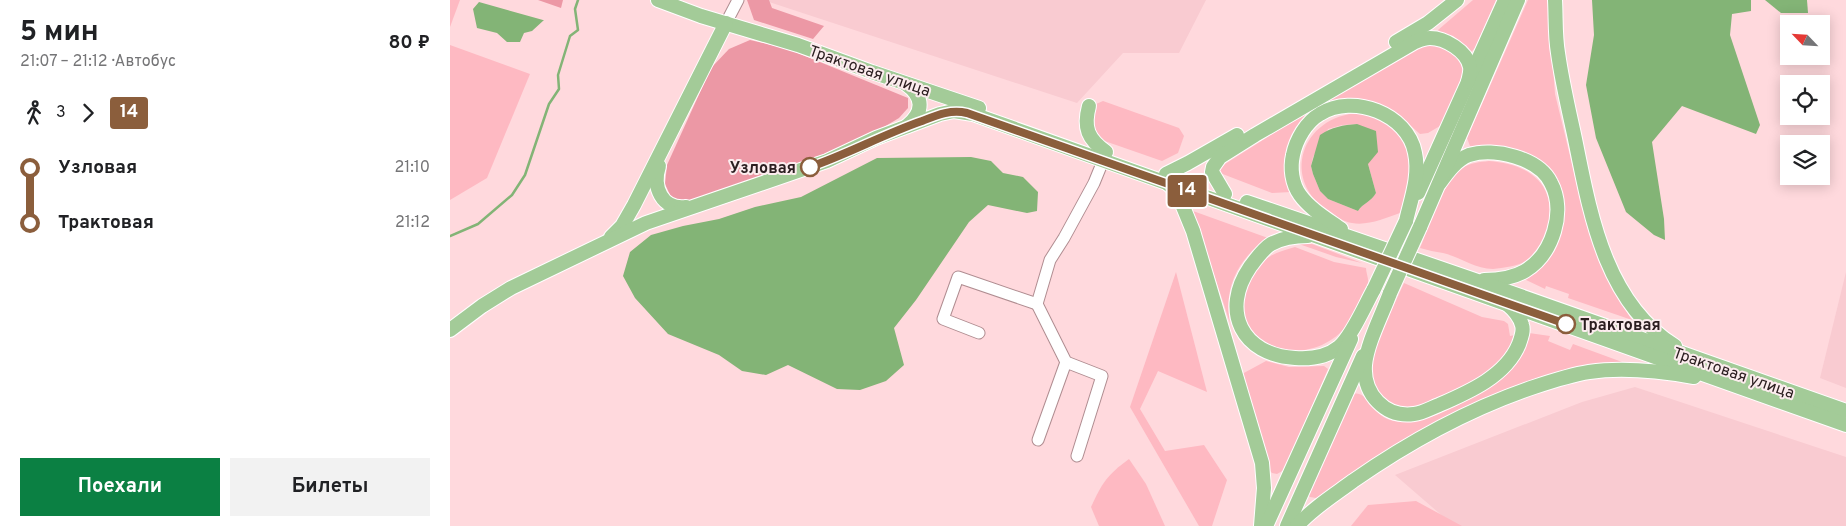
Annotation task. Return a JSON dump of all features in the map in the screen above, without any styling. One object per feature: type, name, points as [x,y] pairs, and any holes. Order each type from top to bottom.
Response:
[{"type":"main road","name":"Трактовая улица","points":[[658,0],[798,45],[904,82],[1317,236],[1846,425]]},
{"type":"main road","points":[[1261,526],[1264,488],[1262,463],[1193,231],[1177,192],[1167,179],[1210,151],[1428,23],[1457,0]]},
{"type":"main road","points":[[1266,526],[1505,0]]},
{"type":"main road","points":[[1286,526],[1439,184],[1518,0]]},
{"type":"main road","points":[[1555,0],[1560,64],[1594,222],[1607,259],[1624,292],[1641,318],[1668,342],[1702,361]]},
{"type":"main road","points":[[605,242],[614,235],[625,221],[726,23]]},
{"type":"main road","points":[[1225,194],[1212,172],[1220,157],[1415,42],[1431,38],[1444,41],[1456,48],[1468,61],[1470,70],[1468,82]]},
{"type":"main road","points":[[904,82],[916,92],[920,100],[916,114],[907,126]]},
{"type":"main road","points":[[1089,106],[1086,128],[1105,157]]},
{"type":"main road","points":[[1361,241],[1305,202],[1294,182],[1291,165],[1294,149],[1310,122],[1324,111],[1348,106],[1366,108],[1383,113],[1404,129],[1414,146],[1417,163],[1415,184],[1406,221]]},
{"type":"main road","name":"Трактовая улица","points":[[450,330],[482,306],[511,288],[646,223],[827,161],[907,126],[949,112],[973,114],[1105,157]]},
{"type":"main road","points":[[671,132],[658,169],[657,188],[663,199],[670,205],[682,208],[690,207]]},
{"type":"main road","points":[[1439,184],[1452,167],[1464,158],[1478,154],[1496,153],[1515,156],[1530,163],[1545,174],[1555,190],[1557,218],[1553,234],[1540,258],[1529,268],[1516,275],[1500,279],[1475,280]]},
{"type":"main road","name":"Трактовая улица","points":[[1167,179],[1225,194],[1846,411]]},
{"type":"main road","points":[[1317,236],[1286,238],[1270,245],[1249,268],[1238,290],[1236,305],[1240,326],[1250,341],[1264,351],[1282,357],[1303,358],[1328,353],[1337,349],[1344,341],[1374,288]]},
{"type":"main road","points":[[1390,293],[1369,346],[1365,373],[1368,387],[1376,402],[1388,410],[1402,415],[1417,414],[1465,394],[1489,379],[1508,362],[1517,348],[1523,331],[1520,320],[1506,303]]},
{"type":"main road","points":[[1297,526],[1334,495],[1385,459],[1422,437],[1494,402],[1556,380],[1588,372],[1623,370],[1683,375],[1730,384]]},
{"type":"street","points":[[726,23],[738,0]]},
{"type":"street","points":[[1077,456],[1102,376],[1066,362],[1037,304],[1050,260],[1064,238],[1105,157]]},
{"type":"street","points":[[979,333],[943,319],[958,277],[1037,304]]},
{"type":"street","points":[[1038,440],[1066,362]]},
{"type":"shaded area","points":[[450,0],[460,0],[450,27]]},
{"type":"shaded area","points":[[538,0],[563,0],[561,8]]},
{"type":"shaded area","points":[[747,0],[769,0],[772,8],[824,26],[813,39],[754,20]]},
{"type":"shaded area","points":[[763,0],[1206,0],[1179,53],[1123,53],[1077,103]]},
{"type":"shaded area","points":[[1473,0],[1496,0],[1475,48],[1470,53],[1442,35],[1438,30]]},
{"type":"shaded area","points":[[1528,0],[1548,0],[1555,94],[1587,226],[1599,261],[1617,297],[1632,320],[1568,298],[1569,294],[1546,286],[1545,289],[1524,279],[1543,264],[1553,252],[1559,188],[1496,149],[1470,146],[1467,138]]},
{"type":"shaded area","points":[[1592,0],[1751,0],[1751,11],[1732,14],[1730,35],[1760,125],[1756,134],[1682,106],[1652,142],[1664,219],[1665,240],[1654,235],[1626,212],[1596,138],[1586,85],[1594,35]]},
{"type":"shaded area","points":[[1765,0],[1807,0],[1808,13],[1781,13]]},
{"type":"shaded area","points":[[479,2],[544,20],[532,31],[524,33],[520,42],[507,42],[497,33],[477,28],[473,9]]},
{"type":"shaded area","points":[[750,40],[788,49],[908,98],[908,108],[899,118],[827,161],[689,202],[672,199],[665,184],[667,165],[711,68],[729,49]]},
{"type":"shaded area","points":[[1420,43],[1444,46],[1460,58],[1465,73],[1440,126],[1428,133],[1420,134],[1394,111],[1365,100],[1348,100],[1309,116],[1291,192],[1272,193],[1220,173],[1220,169],[1225,164],[1413,45]]},
{"type":"shaded area","points":[[450,45],[530,74],[487,178],[450,200]]},
{"type":"shaded area","points":[[1103,101],[1179,128],[1184,136],[1178,153],[1162,161],[1096,138],[1090,121],[1096,104]]},
{"type":"shaded area","points":[[1359,113],[1369,115],[1387,123],[1401,136],[1410,153],[1411,169],[1400,213],[1358,224],[1344,220],[1331,213],[1315,200],[1305,184],[1302,168],[1304,152],[1311,138],[1323,125],[1339,117]],"holes":[[[1357,124],[1376,193],[1358,211],[1328,199],[1320,191],[1311,166],[1313,157],[1328,129],[1342,125]]]},
{"type":"shaded area","points":[[1357,124],[1376,131],[1378,152],[1368,164],[1376,193],[1358,211],[1328,199],[1320,191],[1311,166],[1320,135],[1338,127]]},
{"type":"shaded area","points":[[971,157],[991,161],[1003,173],[1023,177],[1038,192],[1037,211],[1027,213],[988,205],[969,222],[916,300],[894,328],[904,365],[886,381],[860,390],[837,389],[788,365],[766,375],[742,371],[719,355],[668,334],[635,298],[623,276],[630,252],[651,235],[719,219],[755,207],[801,197],[877,158]]},
{"type":"shaded area","points":[[1489,161],[1509,164],[1527,171],[1538,180],[1544,189],[1550,211],[1549,222],[1541,245],[1534,254],[1519,264],[1493,269],[1480,267],[1449,255],[1420,248],[1443,192],[1455,173],[1468,165]]},
{"type":"shaded area","points":[[1193,211],[1268,238],[1249,254],[1236,274],[1229,298],[1230,323]]},
{"type":"shaded area","points":[[1299,244],[1312,244],[1362,263],[1336,257]]},
{"type":"shaded area","points":[[1295,247],[1334,262],[1366,268],[1368,282],[1361,303],[1341,332],[1330,341],[1317,347],[1289,351],[1275,348],[1262,342],[1251,333],[1243,317],[1242,307],[1246,287],[1261,263],[1273,255]]},
{"type":"shaded area","points":[[1176,272],[1207,392],[1158,371],[1140,409],[1165,451],[1204,445],[1227,480],[1212,526],[1199,526],[1130,407]]},
{"type":"shaded area","points":[[1846,272],[1846,388],[1820,378]]},
{"type":"shaded area","points":[[1404,283],[1482,317],[1504,321],[1508,324],[1510,336],[1515,335],[1509,351],[1496,366],[1479,379],[1418,409],[1390,406],[1375,389],[1369,371],[1373,351]]},
{"type":"shaded area","points":[[1529,333],[1550,336],[1548,341],[1570,350],[1573,344],[1633,366],[1540,381],[1322,496],[1316,498],[1308,495],[1353,394],[1361,395],[1387,419],[1404,422],[1417,421],[1432,416],[1449,410],[1481,392],[1508,371],[1521,355]]},
{"type":"shaded area","points":[[1266,361],[1289,367],[1324,366],[1328,369],[1284,470],[1277,474],[1272,473],[1268,469],[1242,374]]},
{"type":"shaded area","points":[[1635,387],[1846,457],[1846,526],[1454,526],[1395,475],[1582,402]]},
{"type":"shaded area","points":[[1129,459],[1146,484],[1165,526],[1099,526],[1091,507],[1106,480]]},
{"type":"shaded area","points":[[1416,501],[1462,526],[1351,526],[1368,505]]},
{"type":"waterway","points":[[450,236],[478,224],[512,195],[525,175],[549,104],[559,89],[558,75],[570,36],[578,30],[575,9],[578,0]]},
{"type":"bus line","name":"14","points":[[810,167],[876,138],[940,114],[954,111],[973,114],[1566,324]]},
{"type":"place","name":"Узловая","points":[[810,167]]},
{"type":"place","name":"Трактовая","points":[[1566,324]]}]
